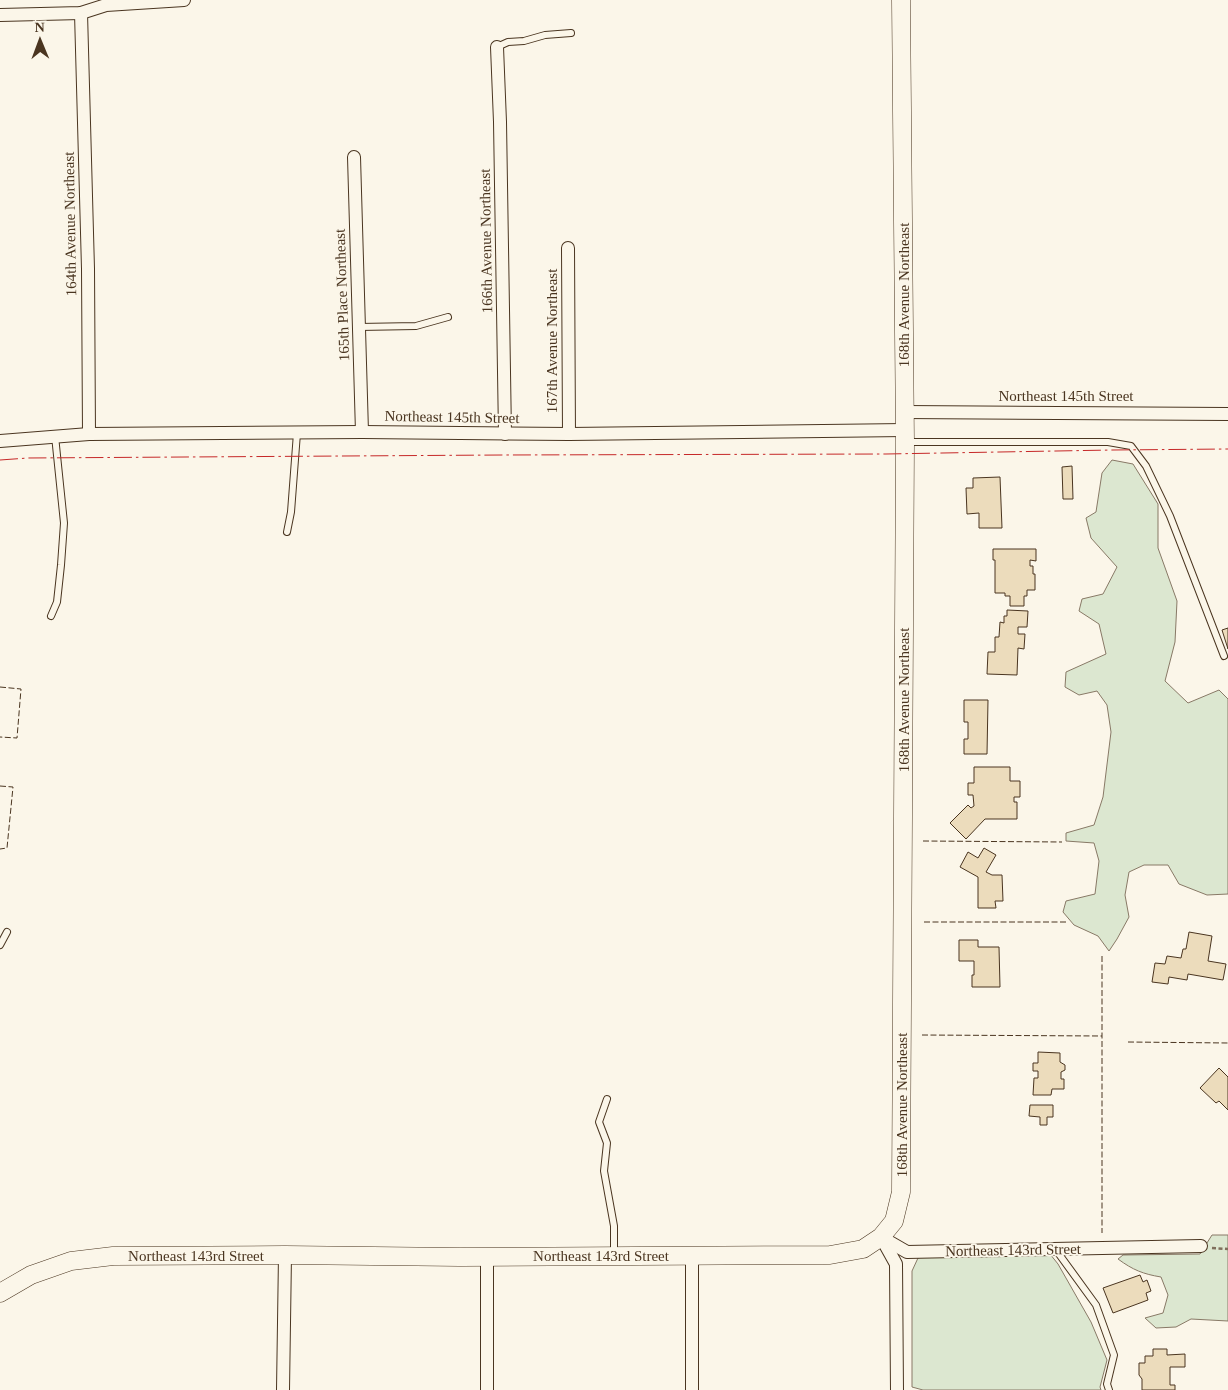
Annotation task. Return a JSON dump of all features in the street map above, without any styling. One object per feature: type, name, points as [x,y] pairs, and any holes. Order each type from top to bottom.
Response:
[{"type":"street","points":[[0,15],[81,13],[106,5],[184,0]]},
{"type":"street","name":"168th Avenue Northeast","points":[[881,1237],[894,1221],[901,1192],[905,436],[902,0]]},
{"type":"street","name":"164th Avenue Northeast","points":[[81,13],[88,269],[89,434]]},
{"type":"street","name":"166th Avenue Northeast","points":[[497,47],[506,434]]},
{"type":"street","name":"165th Place Northeast","points":[[354,157],[362,432]]},
{"type":"street","name":"167th Avenue Northeast","points":[[568,248],[569,434]]},
{"type":"street","name":"Northeast 145th Street","points":[[904,412],[1228,414]]},
{"type":"street","name":"Northeast 145th Street","points":[[0,441],[89,434],[362,432],[905,436]]},
{"type":"street","points":[[881,1237],[896,1264],[898,1389]]},
{"type":"street","name":"Northeast 143rd Street","points":[[0,1293],[31,1275],[71,1261],[113,1256],[830,1254],[863,1249],[881,1237],[907,1252],[1201,1246]]},
{"type":"street","points":[[283,1390],[285,1255]]},
{"type":"street","points":[[692,1255],[692,1390]]},
{"type":"street","points":[[486,1256],[487,1390]]},
{"type":"lane","points":[[497,47],[508,42],[524,41],[545,35],[571,33]]},
{"type":"lane","points":[[359,327],[416,326],[448,317]]},
{"type":"lane","points":[[287,532],[291,512],[298,433]]},
{"type":"lane","points":[[51,616],[57,602],[64,524],[55,436]]},
{"type":"lane","points":[[905,436],[1108,442],[1131,446],[1146,466],[1170,516],[1224,656]]},
{"type":"lane","points":[[0,945],[7,932]]},
{"type":"lane","points":[[607,1099],[599,1122],[607,1143],[604,1170],[614,1226],[614,1256]]},
{"type":"lane","points":[[1055,1249],[1096,1305],[1114,1356],[1107,1384],[1109,1390]]},
{"type":"green space","points":[[1112,460],[1133,464],[1158,504],[1158,548],[1177,601],[1175,642],[1165,681],[1188,703],[1219,690],[1228,699],[1228,894],[1207,895],[1179,884],[1168,865],[1144,865],[1129,872],[1125,895],[1129,917],[1109,951],[1098,936],[1074,925],[1063,912],[1066,901],[1095,894],[1099,861],[1094,843],[1066,841],[1066,833],[1094,825],[1103,797],[1111,732],[1107,705],[1097,691],[1079,695],[1065,687],[1066,672],[1106,654],[1099,624],[1079,611],[1082,599],[1103,594],[1117,567],[1091,538],[1086,518],[1096,512],[1102,473]]},
{"type":"green space","points":[[1212,1235],[1228,1235],[1228,1321],[1191,1319],[1176,1327],[1156,1328],[1145,1318],[1163,1313],[1168,1295],[1161,1277],[1138,1271],[1118,1259],[1123,1255],[1200,1254]]},
{"type":"green space","points":[[1050,1254],[1058,1264],[1091,1322],[1107,1360],[1100,1387],[1101,1390],[923,1390],[912,1387],[912,1271],[918,1258],[927,1256]]},
{"type":"building","points":[[1072,466],[1073,499],[1063,499],[1062,467]]},
{"type":"building","points":[[1000,477],[1002,528],[979,528],[979,513],[967,514],[966,488],[973,488],[973,478]]},
{"type":"building","points":[[993,549],[1036,549],[1036,561],[1030,560],[1030,566],[1033,566],[1033,574],[1035,574],[1035,590],[1027,590],[1027,596],[1024,596],[1024,606],[1010,606],[1010,596],[1005,596],[1005,593],[995,593]]},
{"type":"building","points":[[1007,610],[1028,611],[1027,627],[1018,627],[1018,634],[1025,634],[1024,649],[1018,648],[1017,675],[987,674],[988,652],[995,652],[995,637],[999,637],[1000,622],[1004,623],[1004,616],[1007,616]]},
{"type":"building","points":[[1228,628],[1228,649],[1222,630]]},
{"type":"building","points":[[964,700],[988,700],[987,754],[964,754],[964,739],[968,739],[968,722],[964,722]]},
{"type":"building","points":[[974,767],[1010,767],[1010,781],[1020,781],[1020,797],[1014,797],[1014,802],[1017,802],[1017,819],[985,819],[966,839],[950,823],[968,805],[971,808],[974,806],[973,795],[968,795],[968,783],[974,783]]},
{"type":"building","points":[[984,848],[996,855],[986,872],[992,875],[1002,875],[1003,901],[995,901],[996,908],[978,908],[978,877],[960,867],[968,852],[978,858]]},
{"type":"building","points":[[1189,932],[1212,936],[1208,961],[1226,964],[1223,980],[1188,974],[1187,980],[1169,977],[1168,984],[1152,982],[1155,963],[1165,964],[1167,956],[1181,958],[1183,949],[1186,949]]},
{"type":"building","points":[[959,940],[978,940],[978,947],[999,947],[1000,987],[972,987],[974,961],[959,961]]},
{"type":"building","points":[[1038,1052],[1060,1053],[1060,1062],[1065,1065],[1065,1070],[1061,1072],[1061,1079],[1064,1079],[1064,1089],[1052,1089],[1051,1095],[1033,1095],[1034,1078],[1038,1078],[1038,1071],[1033,1071],[1033,1063],[1038,1063]]},
{"type":"building","points":[[1219,1068],[1228,1077],[1228,1110],[1219,1101],[1216,1103],[1200,1088]]},
{"type":"building","points":[[1030,1105],[1053,1105],[1053,1117],[1047,1117],[1047,1125],[1040,1125],[1040,1117],[1029,1116]]},
{"type":"building","points":[[1140,1275],[1143,1282],[1147,1280],[1151,1291],[1146,1293],[1148,1300],[1113,1313],[1103,1288]]},
{"type":"building","points":[[1153,1349],[1167,1349],[1167,1355],[1185,1354],[1185,1367],[1170,1367],[1170,1385],[1175,1385],[1175,1390],[1142,1390],[1139,1363],[1145,1363],[1145,1356],[1153,1356]]},
{"type":"fence","points":[[0,687],[21,689],[17,738],[0,737]]},
{"type":"fence","points":[[0,786],[13,787],[7,848],[0,849]]},
{"type":"fence","points":[[923,841],[1062,842]]},
{"type":"fence","points":[[924,922],[1067,922]]},
{"type":"fence","points":[[1102,956],[1102,1233]]},
{"type":"fence","points":[[922,1035],[1102,1036]]},
{"type":"fence","points":[[1128,1042],[1228,1043]]},
{"type":"power","points":[[0,460],[28,458],[886,454],[1228,449]]}]
